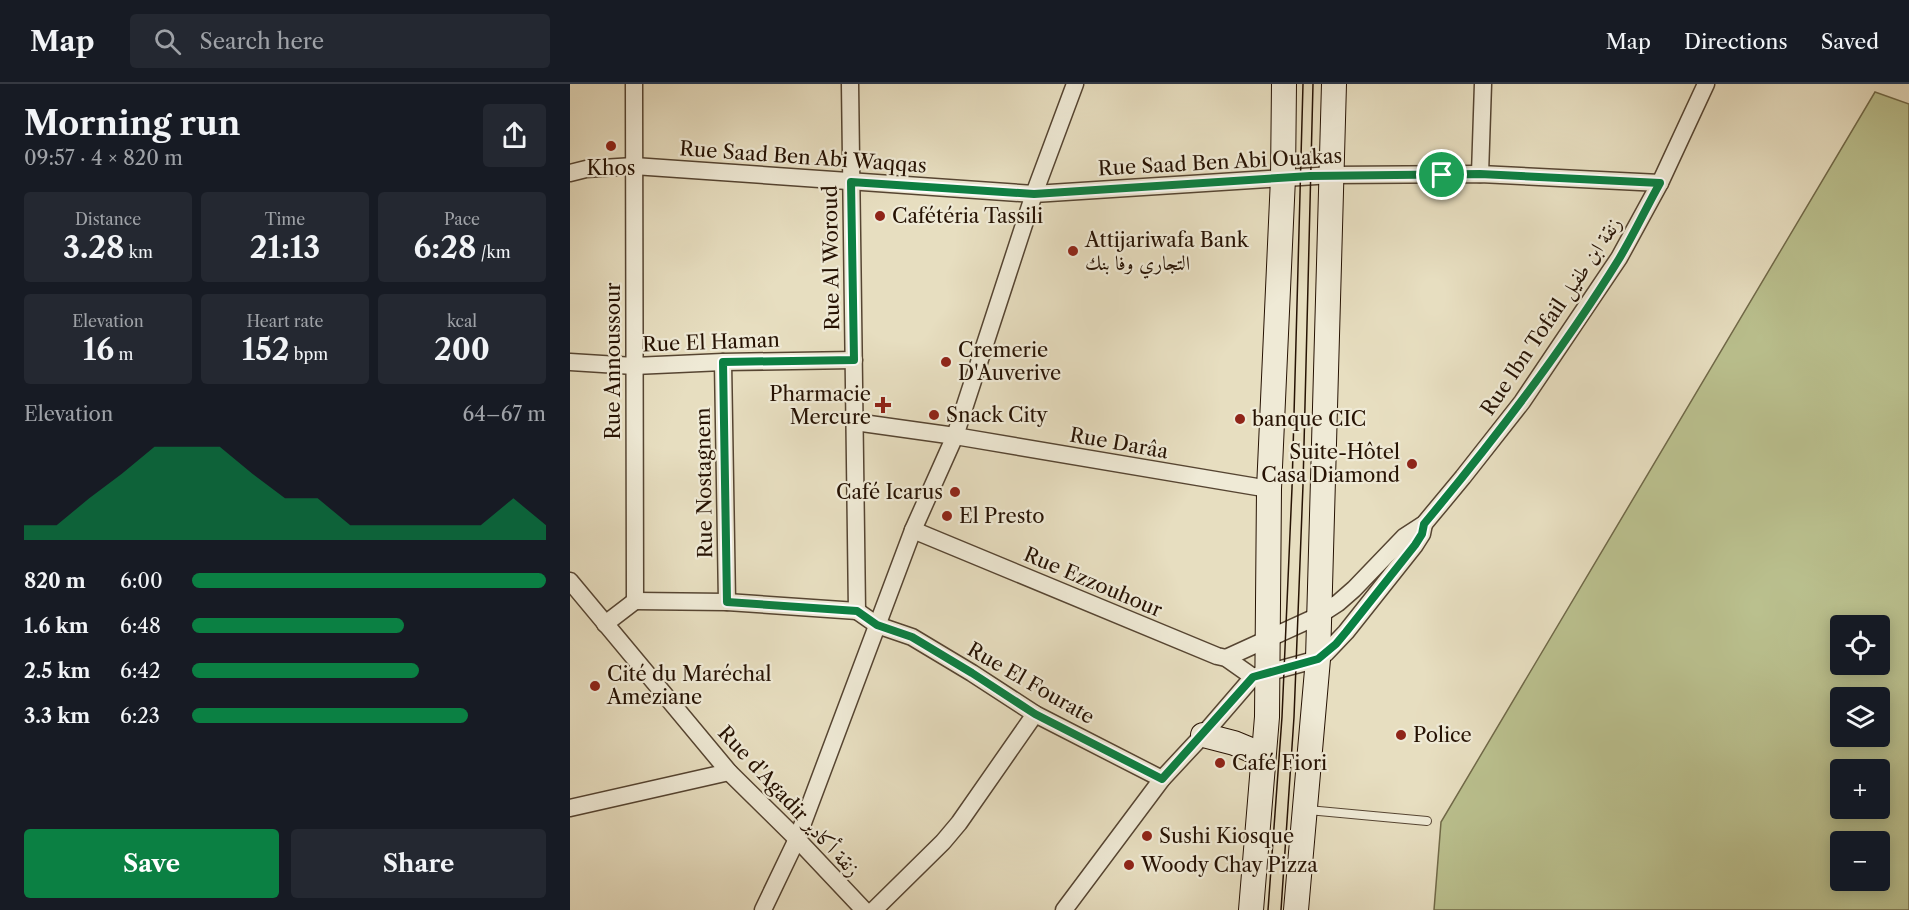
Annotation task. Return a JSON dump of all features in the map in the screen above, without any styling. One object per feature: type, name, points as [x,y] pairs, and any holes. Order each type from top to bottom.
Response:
[{"type":"main road","points":[[1251,910],[1267,717],[1260,675],[1269,638],[1269,489],[1283,178],[1284,84]]},
{"type":"main road","points":[[1296,910],[1318,659],[1334,84]]},
{"type":"main road","points":[[1203,735],[1234,742],[1263,755]]},
{"type":"street","name":"Rue Annoussour","points":[[634,84],[635,601]]},
{"type":"street","name":"Rue Al Woroud","points":[[850,84],[857,611]]},
{"type":"street","points":[[763,910],[797,839],[914,530],[955,436],[1034,194],[1075,84]]},
{"type":"street","points":[[1480,174],[1483,84]]},
{"type":"street","name":"Rue Ibn Tofail زنقة ابن طفيل","points":[[1226,658],[1318,616],[1347,596],[1404,537],[1424,524],[1529,392],[1619,258],[1660,183],[1706,84]]},
{"type":"street","name":"Rue Saad Ben Abi Waqqas","points":[[570,173],[586,169],[634,166],[1034,194]]},
{"type":"street","name":"Rue Saad Ben Abi Ouakas","points":[[1034,194],[1332,175],[1480,174],[1660,183]]},
{"type":"street","name":"Rue El Haman","points":[[570,362],[634,366],[854,360]]},
{"type":"street","name":"Rue Nostagnem","points":[[723,362],[727,602]]},
{"type":"street","name":"Rue Darâa","points":[[855,422],[955,436],[1269,489]]},
{"type":"street","name":"Rue Ibn Tofail زنقة ابن طفيل","points":[[1318,659],[1336,644],[1393,573],[1419,538],[1424,524]]},
{"type":"street","name":"Rue Ezzouhour","points":[[914,530],[1226,658],[1260,675]]},
{"type":"street","name":"Rue d'Agadir زنقة أكادير","points":[[570,581],[729,772],[864,910]]},
{"type":"street","points":[[605,624],[635,601],[727,602],[857,611]]},
{"type":"street","name":"Rue El Fourate","points":[[857,611],[877,625],[912,637],[1035,714],[1162,779]]},
{"type":"street","points":[[1064,910],[1162,779],[1260,675],[1318,659]]},
{"type":"street","points":[[874,910],[943,842],[959,823],[1035,714]]},
{"type":"street","points":[[570,808],[729,772]]},
{"type":"lane","points":[[1306,810],[1427,821]]},
{"type":"green space","points":[[1875,92],[1909,104],[1909,910],[1434,910],[1441,822]]},
{"type":"tram line","points":[[1268,910],[1282,717],[1292,488],[1303,84]]},
{"type":"tram line","points":[[1281,910],[1294,717],[1303,485],[1313,84]]},
{"type":"place","name":"Khos","points":[[611,146]]},
{"type":"place","name":"Cafétéria Tassili","points":[[880,216]]},
{"type":"place","name":"Attijariwafa Bank التجاري وفا بنك","points":[[1073,251]]},
{"type":"place","name":"Cremerie D'Auverive","points":[[946,362]]},
{"type":"place","name":"Pharmacie Mercure","points":[[883,405]]},
{"type":"place","name":"Snack City","points":[[934,415]]},
{"type":"place","name":"banque CIC","points":[[1240,419]]},
{"type":"place","name":"Suite-Hôtel Casa Diamond","points":[[1412,464]]},
{"type":"place","name":"Café Icarus","points":[[955,492]]},
{"type":"place","name":"El Presto","points":[[947,516]]},
{"type":"place","name":"Cité du Maréchal Ameziane","points":[[595,686]]},
{"type":"place","name":"Police","points":[[1401,735]]},
{"type":"place","name":"Café Fiori","points":[[1220,763]]},
{"type":"place","name":"Sushi Kiosque","points":[[1147,836]]},
{"type":"place","name":"Woody Chay Pizza","points":[[1129,865]]},
{"type":"route","points":[[1480,174],[1660,183],[1619,258],[1522,402],[1424,524],[1422,534],[1415,545],[1336,644],[1318,659],[1253,677],[1162,779],[1035,714],[912,637],[877,625],[857,611],[727,602],[723,362],[854,360],[851,182],[1034,194],[1310,176],[1442,175],[1480,174]]}]
